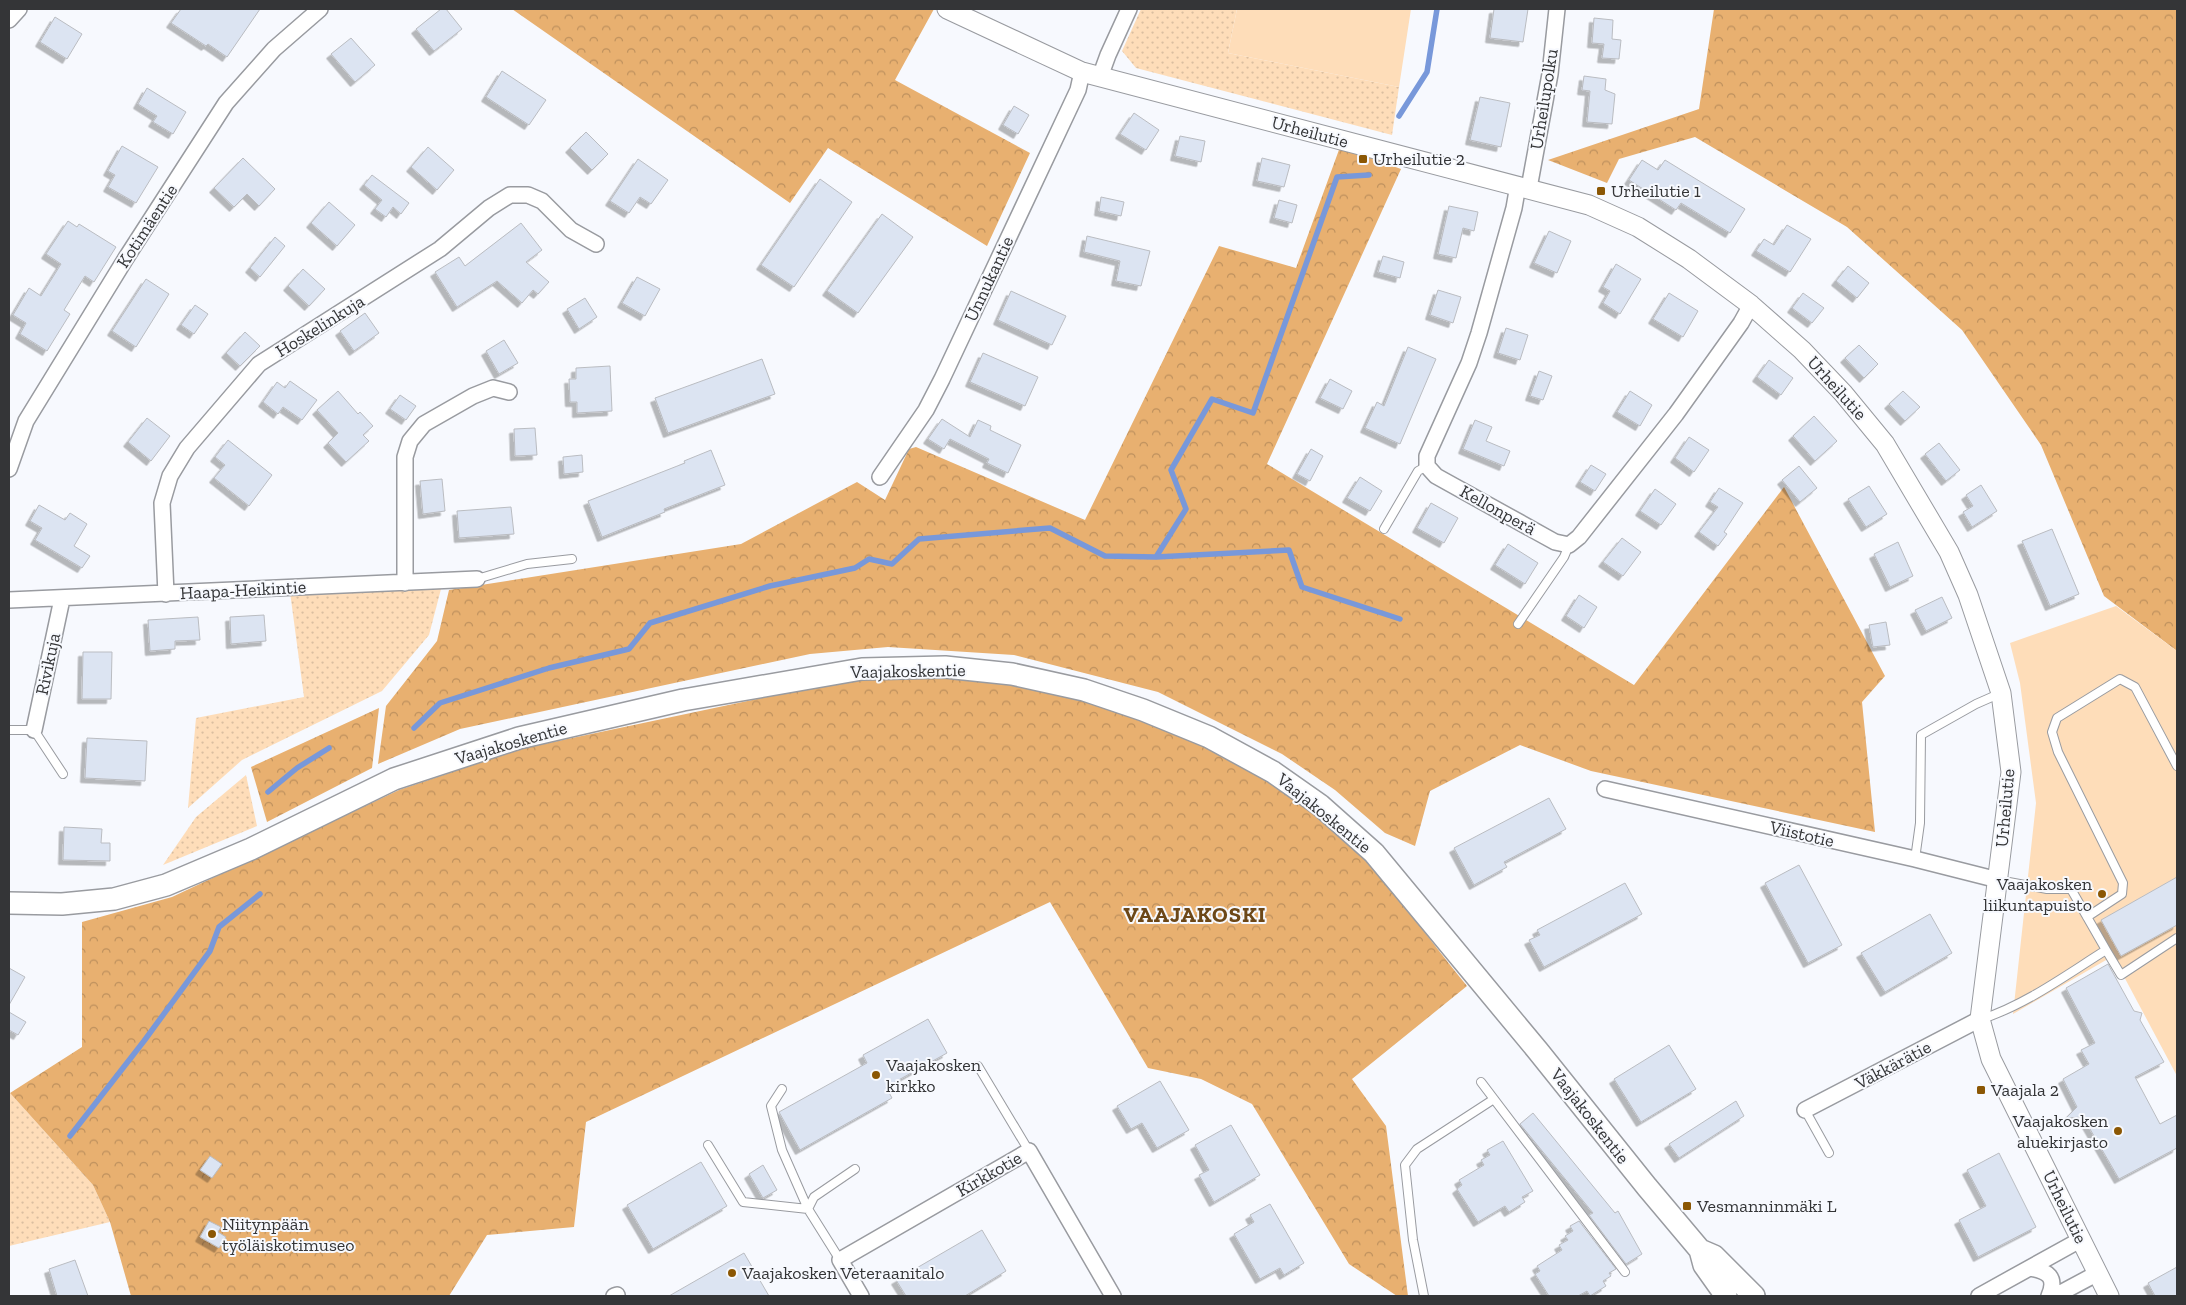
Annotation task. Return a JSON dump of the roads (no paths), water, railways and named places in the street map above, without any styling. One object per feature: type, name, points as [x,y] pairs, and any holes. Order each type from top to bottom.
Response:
[{"type":"main road","name":"Vaajakoskentie","points":[[9,902],[62,904],[114,899],[166,885],[268,841],[394,779],[519,738],[683,700],[862,669],[944,667],[1012,674],[1084,690],[1143,710],[1209,737],[1274,772],[1320,805],[1374,853],[1538,1051],[1646,1188],[1700,1250],[1714,1256],[1754,1296]]},
{"type":"main road","name":"Vaajakoskentie","points":[[1700,1250],[1704,1265],[1726,1296]]},
{"type":"street","points":[[9,20],[20,9]]},
{"type":"street","name":"Kotimäentie","points":[[9,469],[26,421],[126,258],[226,103],[274,49],[320,9]]},
{"type":"street","name":"Urheilutie","points":[[947,9],[1082,72],[1589,205],[1638,227],[1689,259],[1752,305],[1802,350],[1843,392],[1885,444],[1949,552],[1968,594],[2001,693],[2010,772],[1980,1019],[1991,1059],[2080,1240],[2110,1296]]},
{"type":"street","points":[[1100,77],[1129,9]]},
{"type":"street","name":"Urheilupolku","points":[[1524,187],[1550,74],[1557,9]]},
{"type":"street","name":"Unnukantie","points":[[880,477],[926,410],[942,379],[1078,90],[1082,72]]},
{"type":"street","points":[[1427,466],[1426,456],[1469,363],[1480,333],[1514,208],[1524,187]]},
{"type":"street","name":"Hoskelinkuja","points":[[166,594],[162,503],[170,476],[187,448],[259,364],[440,249],[490,208],[510,195],[528,195],[542,201],[571,230],[596,244]]},
{"type":"street","points":[[1568,545],[1579,537],[1676,414],[1752,305]]},
{"type":"street","points":[[405,582],[405,457],[410,441],[424,424],[472,396],[493,388],[509,392]]},
{"type":"street","name":"Kellonperä","points":[[1427,466],[1436,476],[1556,542],[1568,545]]},
{"type":"street","name":"Haapa-Heikintie","points":[[9,600],[477,579]]},
{"type":"street","name":"Rivikuja","points":[[34,730],[62,599]]},
{"type":"street","name":"Viistotie","points":[[1604,789],[1915,859],[1998,880]]},
{"type":"street","name":"Väkkärätie","points":[[1805,1110],[1980,1019]]},
{"type":"street","name":"Kirkkotie","points":[[840,1260],[1029,1151],[1113,1296]]},
{"type":"street","points":[[1979,1296],[2080,1240]]},
{"type":"street","points":[[840,1260],[861,1296]]},
{"type":"street","points":[[2030,1268],[2043,1270],[2049,1275],[2053,1288],[2049,1296]]},
{"type":"street","points":[[2055,1296],[2098,1273]]},
{"type":"lane","points":[[1384,529],[1418,471],[1427,466]]},
{"type":"lane","points":[[1518,624],[1564,557],[1568,545]]},
{"type":"lane","points":[[477,579],[527,564],[572,559]]},
{"type":"lane","points":[[2088,917],[2122,894],[2123,883],[2058,752],[2052,732],[2057,718],[2120,679],[2135,688],[2177,766]]},
{"type":"lane","points":[[1915,859],[1920,823],[1921,735],[1976,704],[2001,693]]},
{"type":"lane","points":[[9,730],[34,730],[63,774]]},
{"type":"lane","points":[[1998,880],[2047,889],[2071,889],[2122,975],[2177,938]]},
{"type":"lane","points":[[1980,1019],[2002,1012],[2036,994],[2106,950]]},
{"type":"lane","points":[[978,1066],[1029,1151]]},
{"type":"lane","points":[[1481,1082],[1625,1272]]},
{"type":"lane","points":[[782,1090],[771,1106],[782,1150],[808,1209],[840,1260]]},
{"type":"lane","points":[[1424,1296],[1413,1240],[1405,1165],[1417,1149],[1494,1098]]},
{"type":"lane","points":[[1805,1110],[1828,1153]]},
{"type":"lane","points":[[708,1145],[744,1202],[808,1209]]},
{"type":"lane","points":[[808,1209],[814,1197],[855,1169]]},
{"type":"waterway","points":[[1399,116],[1427,72],[1437,9]]},
{"type":"waterway","points":[[414,728],[440,703],[549,668],[629,649],[650,623],[770,586],[855,568],[869,559],[892,564],[919,539],[1050,528],[1105,556],[1156,557],[1186,509],[1171,470],[1212,399],[1253,413],[1337,177],[1369,175]]},
{"type":"waterway","points":[[1156,557],[1289,550],[1302,587],[1400,619]]},
{"type":"waterway","points":[[268,792],[297,768],[329,748]]},
{"type":"waterway","points":[[70,1136],[144,1041],[210,951],[219,927],[260,894]]},
{"type":"place","name":"Urheilutie 2","points":[[1363,159]]},
{"type":"place","name":"Urheilutie 1","points":[[1601,191]]},
{"type":"place","name":"Vaajakosken liikuntapuisto","points":[[2102,894]]},
{"type":"place","name":"Vaajakosken kirkko","points":[[876,1075]]},
{"type":"place","name":"Vaajala 2","points":[[1981,1090]]},
{"type":"place","name":"Vaajakosken aluekirjasto","points":[[2118,1131]]},
{"type":"place","name":"Vesmanninmäki L","points":[[1687,1206]]},
{"type":"place","name":"Niitynpään työläiskotimuseo","points":[[212,1234]]},
{"type":"place","name":"Vaajakosken Veteraanitalo","points":[[732,1273]]},
{"type":"district","name":"VAAJAKOSKI","points":[[1195,914]]}]
